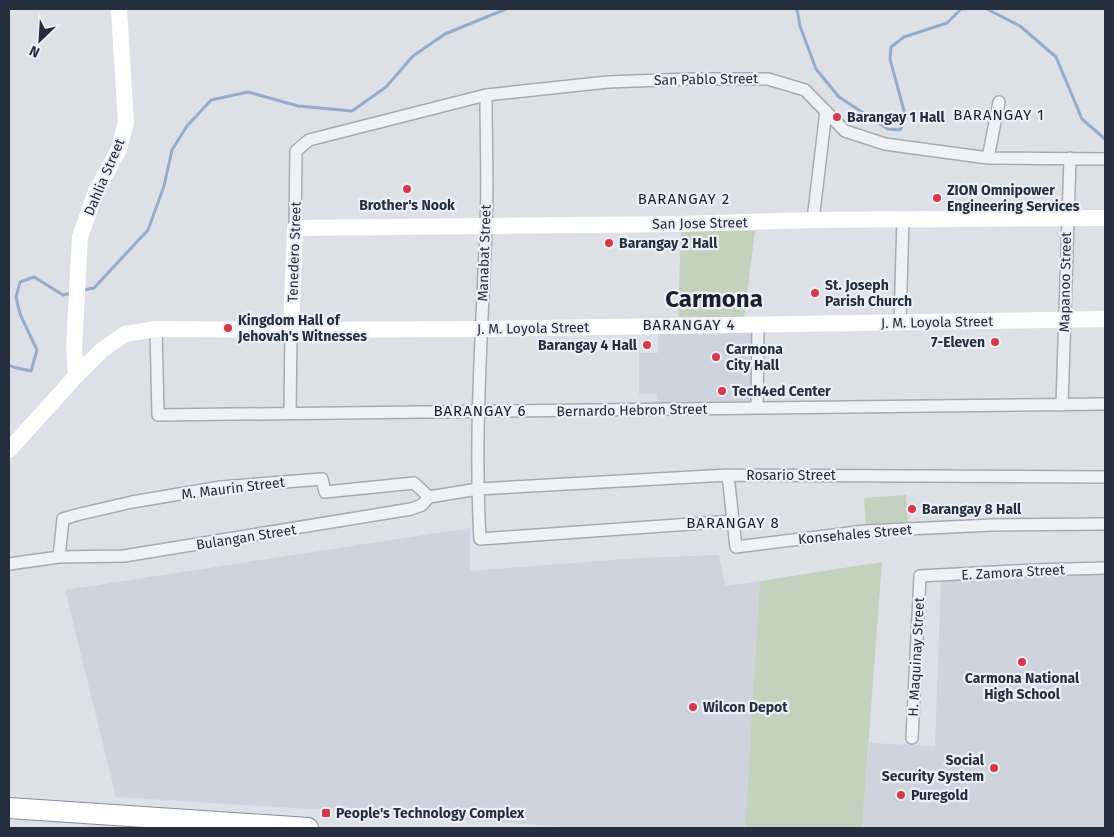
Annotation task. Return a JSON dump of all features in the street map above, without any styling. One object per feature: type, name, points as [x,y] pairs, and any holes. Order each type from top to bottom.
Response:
[{"type":"highway","points":[[9,808],[308,828]]},
{"type":"main road","name":"Dahlia Street","points":[[76,376],[74,348],[80,237],[96,192],[119,149],[126,122],[119,9]]},
{"type":"main road","name":"San Jose Street","points":[[296,228],[679,224],[812,220],[1105,218]]},
{"type":"main road","name":"Tenedero Street","points":[[291,330],[296,228]]},
{"type":"main road","name":"J. M. Loyola Street","points":[[9,450],[102,350],[125,334],[156,329],[481,328],[1105,319]]},
{"type":"street","name":"San Pablo Street","points":[[296,151],[309,140],[486,95],[608,82],[768,78],[805,90],[845,131],[885,144],[988,158],[1105,159]]},
{"type":"street","name":"Manabat Street","points":[[486,95],[486,226],[479,411],[478,489],[480,539],[733,521]]},
{"type":"street","points":[[988,158],[999,102]]},
{"type":"street","points":[[812,220],[826,111]]},
{"type":"street","name":"Tenedero Street","points":[[296,151],[296,228]]},
{"type":"street","name":"Mapanoo Street","points":[[1062,405],[1070,158]]},
{"type":"street","points":[[900,322],[904,219]]},
{"type":"street","points":[[756,408],[758,325]]},
{"type":"street","name":"Bernardo Hebron Street","points":[[156,329],[158,415],[1105,404]]},
{"type":"street","name":"Tenedero Street","points":[[290,413],[291,330]]},
{"type":"street","points":[[728,475],[733,521]]},
{"type":"street","name":"Rosario Street","points":[[478,489],[728,475],[1105,477]]},
{"type":"street","name":"M. Maurin Street","points":[[59,557],[63,519],[132,502],[221,487],[322,479],[325,492],[414,483],[428,497]]},
{"type":"street","name":"Bulangan Street","points":[[9,564],[59,557],[124,556],[411,509],[422,505],[428,497],[478,489]]},
{"type":"street","name":"Konsehales Street","points":[[733,521],[736,547],[865,531],[992,525],[1105,524]]},
{"type":"street","name":"E. Zamora Street","points":[[920,576],[1105,568]]},
{"type":"street","name":"H. Maquinay Street","points":[[912,738],[920,576]]},
{"type":"shaded area","points":[[752,332],[752,402],[657,404],[657,394],[639,394],[639,353],[658,353],[658,334]]},
{"type":"shaded area","points":[[470,528],[470,571],[639,558],[719,555],[725,586],[760,581],[745,828],[581,828],[441,818],[441,813],[407,811],[406,815],[116,797],[65,590]]},
{"type":"shaded area","name":"Carmona National High School","points":[[1105,574],[1105,828],[862,828],[869,743],[935,746],[941,578]]},
{"type":"green space","points":[[681,230],[755,231],[744,317],[678,317]]},
{"type":"green space","points":[[906,495],[908,522],[866,524],[864,498]]},
{"type":"green space","points":[[882,562],[862,828],[745,828],[760,581]]},
{"type":"waterway","points":[[83,290],[94,288],[148,230],[164,186],[172,150],[187,126],[211,100],[248,92],[298,106],[352,111],[386,87],[413,56],[445,34],[506,9]]},
{"type":"waterway","points":[[797,9],[800,26],[816,69],[839,97],[888,129],[900,130],[906,118],[890,59],[891,47],[904,37],[947,23],[961,9],[965,9]]},
{"type":"waterway","points":[[987,9],[1020,26],[1056,57],[1082,119],[1105,139]]},
{"type":"waterway","points":[[9,365],[31,371],[37,350],[20,314],[16,297],[20,282],[34,277],[63,295],[72,293]]},
{"type":"place","name":"Barangay 1 Hall","points":[[837,117]]},
{"type":"place","name":"Brother's Nook","points":[[407,189]]},
{"type":"place","name":"ZION Omnipower Engineering Services","points":[[937,198]]},
{"type":"place","name":"Barangay 2 Hall","points":[[609,243]]},
{"type":"place","name":"St. Joseph Parish Church","points":[[815,293]]},
{"type":"place","name":"Kingdom Hall of Jehovah's Witnesses","points":[[228,328]]},
{"type":"place","name":"7-Eleven","points":[[995,342]]},
{"type":"place","name":"Barangay 4 Hall","points":[[647,345]]},
{"type":"place","name":"Carmona City Hall","points":[[716,357]]},
{"type":"place","name":"Tech4ed Center","points":[[722,391]]},
{"type":"place","name":"Barangay 8 Hall","points":[[912,509]]},
{"type":"place","name":"Carmona National High School","points":[[1022,662]]},
{"type":"place","name":"Wilcon Depot","points":[[693,707]]},
{"type":"place","name":"Social Security System","points":[[994,768]]},
{"type":"place","name":"Puregold","points":[[901,795]]},
{"type":"place","name":"People's Technology Complex","points":[[326,813]]},
{"type":"district","name":"BARANGAY 1","points":[[999,115]]},
{"type":"district","name":"BARANGAY 2","points":[[684,199]]},
{"type":"district","name":"Carmona","points":[[714,299]]},
{"type":"district","name":"BARANGAY 4","points":[[689,325]]},
{"type":"district","name":"BARANGAY 6","points":[[480,411]]},
{"type":"district","name":"BARANGAY 8","points":[[733,523]]}]
